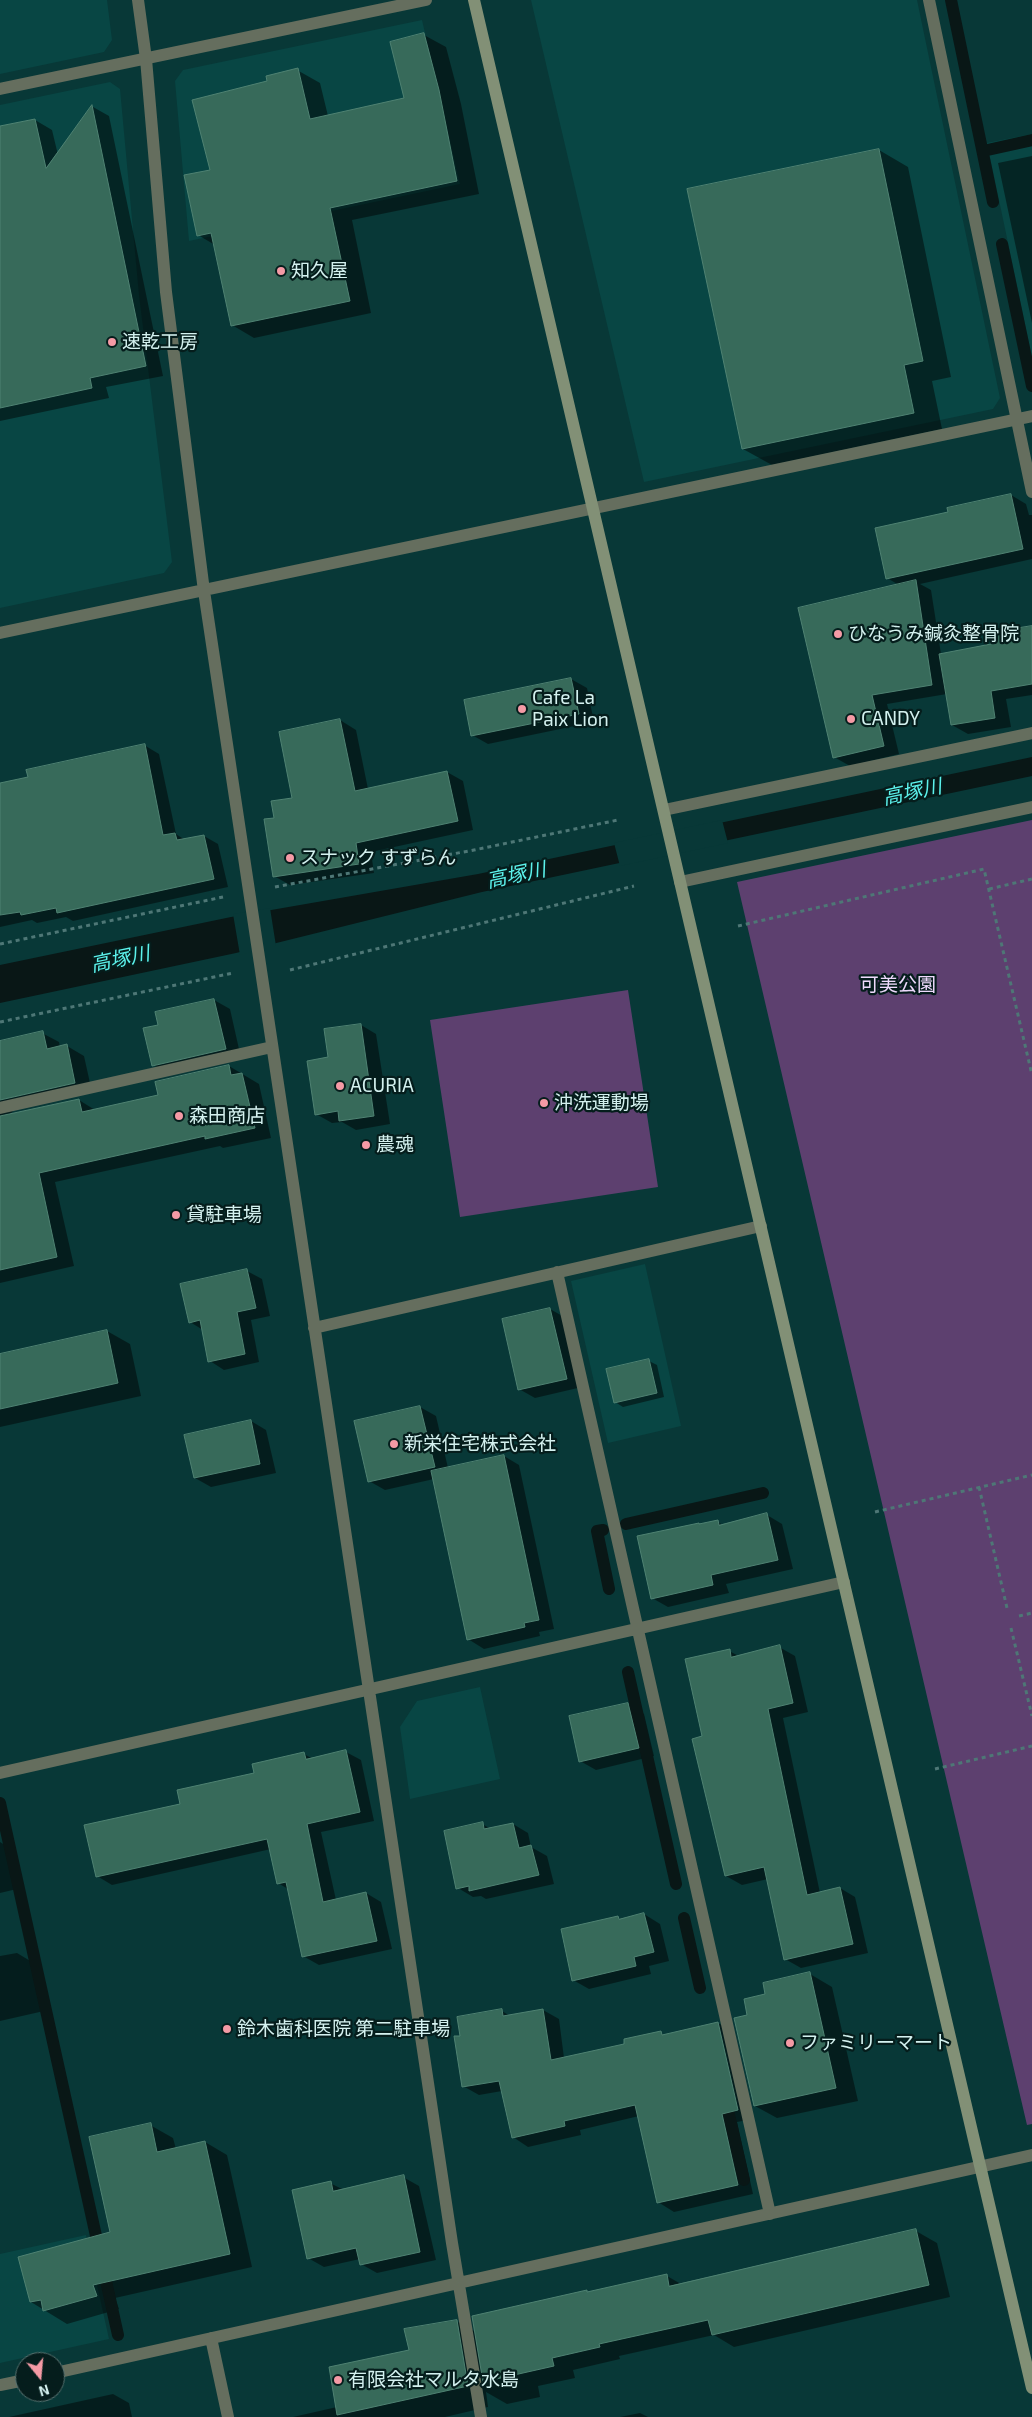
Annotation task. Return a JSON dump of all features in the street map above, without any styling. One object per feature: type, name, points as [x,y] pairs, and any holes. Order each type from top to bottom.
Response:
[{"type":"street","points":[[138,0],[146,59],[166,292],[204,591],[458,2283],[481,2417]]},
{"type":"street","points":[[0,89],[426,0]]},
{"type":"street","points":[[474,0],[1032,2388]]},
{"type":"street","points":[[929,0],[1032,492]]},
{"type":"street","points":[[0,633],[1032,416]]},
{"type":"street","points":[[665,816],[1032,733]]},
{"type":"street","points":[[680,882],[1032,807]]},
{"type":"street","points":[[0,1108],[272,1047]]},
{"type":"street","points":[[314,1328],[761,1226]]},
{"type":"street","points":[[557,1272],[770,2214]]},
{"type":"street","points":[[0,1773],[844,1582]]},
{"type":"street","points":[[65,2371],[1032,2155]]},
{"type":"street","points":[[211,2338],[228,2417]]},
{"type":"street","points":[[0,2385],[15,2382]]},
{"type":"path","points":[[0,944],[249,896],[618,820]]},
{"type":"path","points":[[738,926],[984,869],[1032,1075]]},
{"type":"path","points":[[989,889],[1032,879]]},
{"type":"path","points":[[0,1022],[260,969],[634,886]]},
{"type":"path","points":[[875,1512],[1032,1475]]},
{"type":"path","points":[[979,1487],[1007,1608]]},
{"type":"path","points":[[1019,1616],[1032,1613]]},
{"type":"path","points":[[1011,1628],[1032,1716]]},
{"type":"path","points":[[935,1770],[1032,1746]]},
{"type":"shaded area","points":[[0,0],[107,0],[112,40],[104,52],[0,74]]},
{"type":"shaded area","points":[[531,0],[917,0],[1000,398],[993,409],[644,482]]},
{"type":"shaded area","points":[[422,20],[460,184],[189,241],[175,81],[183,70]]},
{"type":"shaded area","points":[[110,82],[120,89],[139,295],[172,562],[164,573],[0,608],[0,105]]},
{"type":"shaded area","points":[[1032,134],[1032,357],[987,143]]},
{"type":"shaded area","points":[[645,1264],[681,1426],[608,1443],[571,1281]]},
{"type":"shaded area","points":[[480,1687],[500,1779],[410,1799],[400,1727],[417,1701]]},
{"type":"shaded area","points":[[86,2235],[109,2339],[50,2352],[15,2352],[15,2360],[0,2363],[0,2254]]},
{"type":"green space","name":"可美公園","points":[[1032,820],[1032,2124],[1027,2125],[737,882]]},
{"type":"green space","name":"沖洗運動場","points":[[628,990],[658,1187],[460,1217],[430,1020]]},
{"type":"water","name":"高塚川","points":[[1032,757],[1032,776],[482,892],[236,953],[0,1003],[0,965],[231,917],[478,874]]},
{"type":"pier","points":[[722,820],[728,843],[620,866],[614,843]]},
{"type":"pier","points":[[270,908],[276,946],[240,955],[233,914]]},
{"type":"building","points":[[424,33],[439,90],[457,181],[330,208],[350,301],[231,326],[211,233],[197,236],[184,175],[210,170],[192,100],[267,81],[266,76],[298,68],[310,119],[404,98],[390,42]]},
{"type":"building","points":[[92,105],[146,366],[90,378],[92,388],[0,408],[0,126],[35,119],[46,168]]},
{"type":"building","points":[[879,149],[923,361],[904,365],[914,413],[742,449],[687,189]]},
{"type":"building","points":[[1011,494],[1023,549],[886,579],[875,528],[948,512],[947,508]]},
{"type":"building","points":[[916,580],[932,685],[872,695],[884,746],[833,758],[798,608]]},
{"type":"building","points":[[1032,626],[1032,684],[991,691],[995,718],[951,725],[939,654],[991,644],[989,633]]},
{"type":"building","name":"Cafe La Paix Lion","points":[[571,678],[579,714],[471,736],[464,700]]},
{"type":"building","points":[[340,719],[355,791],[447,771],[458,821],[356,843],[359,864],[273,877],[264,819],[274,818],[271,801],[292,798],[279,732]]},
{"type":"building","points":[[145,744],[163,835],[175,833],[177,840],[204,835],[214,879],[57,913],[56,908],[21,915],[20,912],[0,915],[0,783],[28,777],[26,770]]},
{"type":"building","points":[[214,999],[226,1049],[152,1066],[143,1028],[158,1025],[155,1012]]},
{"type":"building","name":"ACURIA","points":[[361,1024],[374,1116],[339,1121],[338,1111],[315,1115],[307,1061],[328,1057],[324,1029]]},
{"type":"building","points":[[43,1031],[47,1049],[67,1044],[75,1083],[0,1100],[0,1041]]},
{"type":"building","points":[[229,1065],[231,1075],[242,1073],[255,1128],[205,1139],[205,1136],[39,1173],[57,1257],[0,1270],[0,1116],[79,1099],[82,1112],[158,1095],[155,1082]]},
{"type":"building","points":[[247,1269],[256,1308],[237,1312],[245,1354],[208,1362],[200,1320],[189,1323],[180,1284]]},
{"type":"building","points":[[550,1308],[567,1379],[518,1390],[502,1319]]},
{"type":"building","points":[[107,1330],[118,1383],[0,1409],[0,1354]]},
{"type":"building","points":[[649,1359],[657,1393],[614,1403],[606,1369]]},
{"type":"building","points":[[420,1406],[435,1467],[368,1482],[354,1421]]},
{"type":"building","points":[[251,1420],[260,1464],[194,1478],[184,1435]]},
{"type":"building","points":[[504,1455],[539,1620],[524,1623],[525,1627],[467,1640],[431,1471]]},
{"type":"building","points":[[767,1513],[778,1560],[711,1575],[713,1585],[651,1599],[637,1536],[718,1520],[719,1525]]},
{"type":"building","points":[[780,1645],[793,1703],[768,1709],[807,1895],[840,1887],[853,1944],[784,1960],[764,1867],[725,1876],[692,1739],[702,1736],[685,1659],[730,1649],[731,1657]]},
{"type":"building","points":[[628,1703],[639,1748],[579,1762],[569,1716]]},
{"type":"building","points":[[346,1750],[360,1812],[307,1824],[323,1902],[366,1892],[377,1941],[302,1957],[286,1882],[277,1884],[267,1839],[96,1877],[84,1825],[180,1804],[177,1790],[254,1773],[252,1764],[304,1752],[306,1759]]},
{"type":"building","points":[[483,1822],[484,1829],[513,1823],[519,1848],[531,1845],[539,1875],[469,1891],[469,1886],[456,1889],[444,1831]]},
{"type":"building","points":[[644,1913],[654,1952],[634,1957],[636,1966],[572,1981],[561,1929],[618,1916],[619,1919]]},
{"type":"building","name":"ファミリーマート","points":[[810,1972],[836,2088],[754,2106],[734,2018],[747,2015],[744,1999],[765,1994],[763,1983]]},
{"type":"building","points":[[502,2009],[503,2016],[543,2009],[551,2060],[624,2044],[624,2039],[661,2031],[662,2035],[718,2022],[738,2110],[722,2114],[738,2185],[657,2203],[635,2105],[564,2121],[565,2126],[512,2138],[499,2081],[462,2087],[454,2036],[460,2036],[457,2017]]},
{"type":"building","points":[[151,2123],[157,2152],[205,2141],[230,2254],[93,2285],[97,2296],[43,2311],[41,2300],[30,2302],[18,2257],[110,2232],[89,2137]]},
{"type":"building","points":[[404,2175],[420,2252],[360,2265],[356,2248],[307,2259],[292,2190],[331,2181],[333,2191]]},
{"type":"building","points":[[916,2229],[929,2285],[712,2335],[708,2320],[599,2344],[600,2347],[552,2358],[554,2366],[483,2382],[472,2316],[667,2274],[669,2286]]},
{"type":"building","points":[[457,2320],[468,2386],[337,2415],[329,2367],[409,2350],[404,2329]]},
{"type":"waterway","points":[[951,0],[993,202]]},
{"type":"waterway","points":[[983,151],[1032,140]]},
{"type":"waterway","points":[[1002,244],[1032,386]]},
{"type":"waterway","points":[[626,1524],[763,1493]]},
{"type":"waterway","points":[[603,1530],[597,1531],[609,1589]]},
{"type":"waterway","points":[[628,1672],[676,1884]]},
{"type":"waterway","points":[[0,1803],[118,2335]]},
{"type":"waterway","points":[[684,1918],[700,1988]]},
{"type":"waterway","points":[[725,2097],[744,2180]]},
{"type":"place","name":"知久屋","points":[[281,271]]},
{"type":"place","name":"速乾工房","points":[[112,342]]},
{"type":"place","name":"ひなうみ鍼灸整骨院","points":[[838,634]]},
{"type":"place","name":"Cafe La Paix Lion","points":[[522,709]]},
{"type":"place","name":"CANDY","points":[[851,719]]},
{"type":"place","name":"スナック すずらん","points":[[290,858]]},
{"type":"place","name":"ACURIA","points":[[340,1086]]},
{"type":"place","name":"沖洗運動場","points":[[544,1103]]},
{"type":"place","name":"森田商店","points":[[179,1116]]},
{"type":"place","name":"農魂","points":[[366,1145]]},
{"type":"place","name":"貸駐車場","points":[[176,1215]]},
{"type":"place","name":"新栄住宅株式会社","points":[[394,1444]]},
{"type":"place","name":"鈴木歯科医院 第二駐車場","points":[[227,2029]]},
{"type":"place","name":"ファミリーマート","points":[[790,2043]]},
{"type":"place","name":"有限会社マルタ水島","points":[[338,2380]]}]
